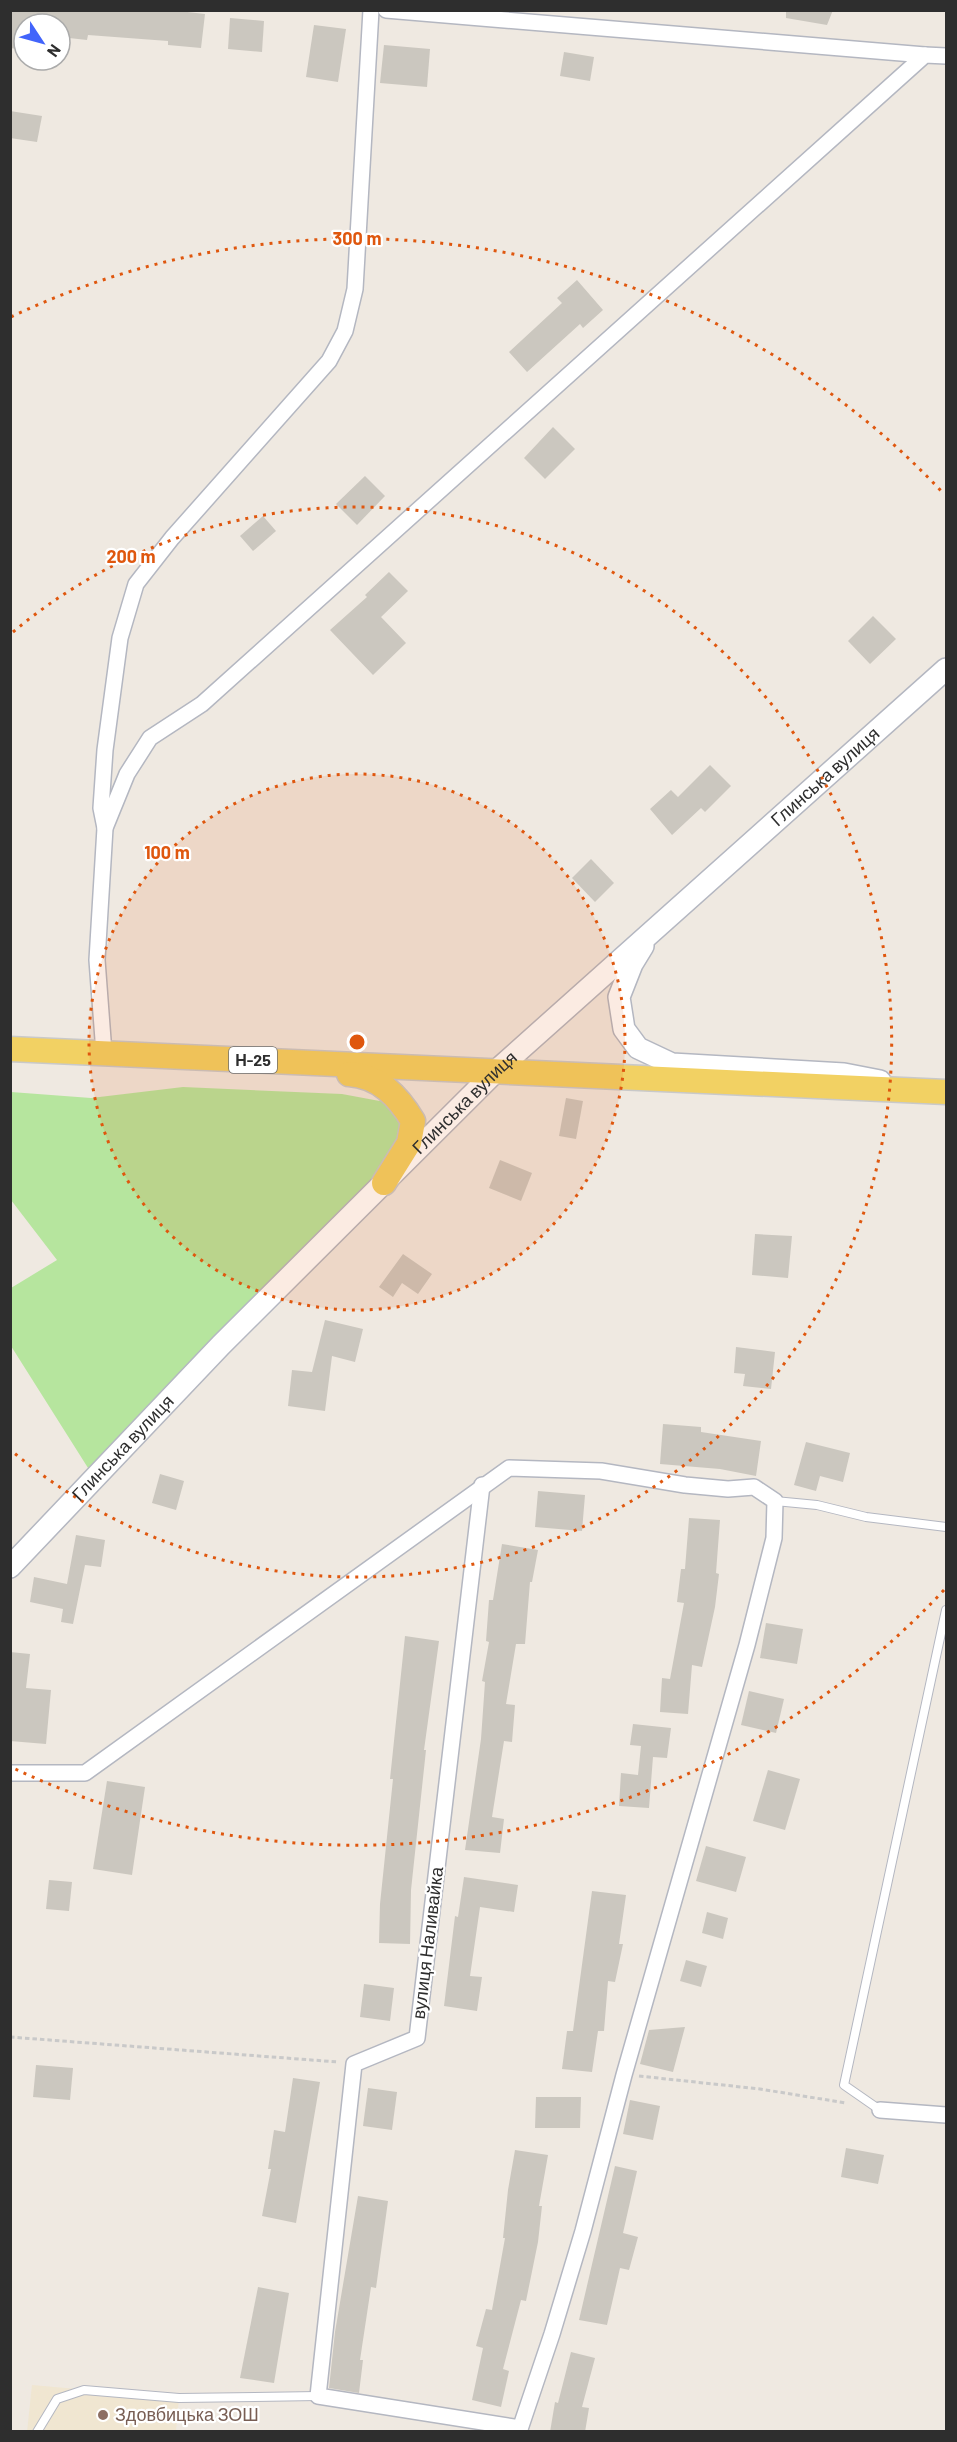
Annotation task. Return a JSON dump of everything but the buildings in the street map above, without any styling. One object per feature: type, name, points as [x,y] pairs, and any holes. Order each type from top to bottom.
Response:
[{"type":"main road","name":"Н-25","points":[[10,1049],[940,1091]]},
{"type":"main road","points":[[259,1060],[270,1067],[356,1074],[376,1081],[400,1098],[413,1121],[408,1143],[384,1183]]},
{"type":"street","points":[[104,1053],[97,960],[105,828],[100,808],[105,750],[120,638],[136,584],[172,538],[329,361],[345,332],[355,290],[370,10]]},
{"type":"street","points":[[386,10],[946,56]]},
{"type":"street","points":[[105,828],[127,774],[150,738],[202,704],[925,56]]},
{"type":"street","name":"Глинська вулиця","points":[[10,1568],[221,1345],[496,1071],[946,669]]},
{"type":"street","points":[[652,932],[632,964],[619,997],[624,1029],[638,1048],[672,1064],[844,1074],[940,1091]]},
{"type":"street","points":[[10,1773],[84,1773],[482,1485],[509,1468],[601,1471],[685,1485],[728,1489],[754,1487],[775,1501],[774,1539],[750,1634],[624,2075],[583,2230],[519,2430],[318,2396],[354,2064]]},
{"type":"street","name":"вулиця Наливайка","points":[[354,2064],[417,2038],[482,1485]]},
{"type":"street","points":[[880,2110],[946,2115]]},
{"type":"lane","points":[[775,1501],[818,1505],[866,1517],[946,1527]]},
{"type":"lane","points":[[880,2110],[844,2085],[946,1610]]},
{"type":"lane","points":[[37,2432],[57,2399],[84,2390],[179,2398],[318,2396]]},
{"type":"path","points":[[10,2037],[354,2064]]},
{"type":"path","points":[[624,2075],[831,2099],[880,2110]]},
{"type":"shaded area","name":"Здовбицька ЗОШ","points":[[32,2385],[179,2398],[176,2431],[27,2432]]},
{"type":"green space","points":[[183,1087],[342,1094],[385,1102],[414,1136],[95,1479],[11,1346],[11,1288],[57,1260],[11,1200],[11,1092],[91,1098]]},
{"type":"place","name":"Здовбицька ЗОШ","points":[[103,2415]]}]
